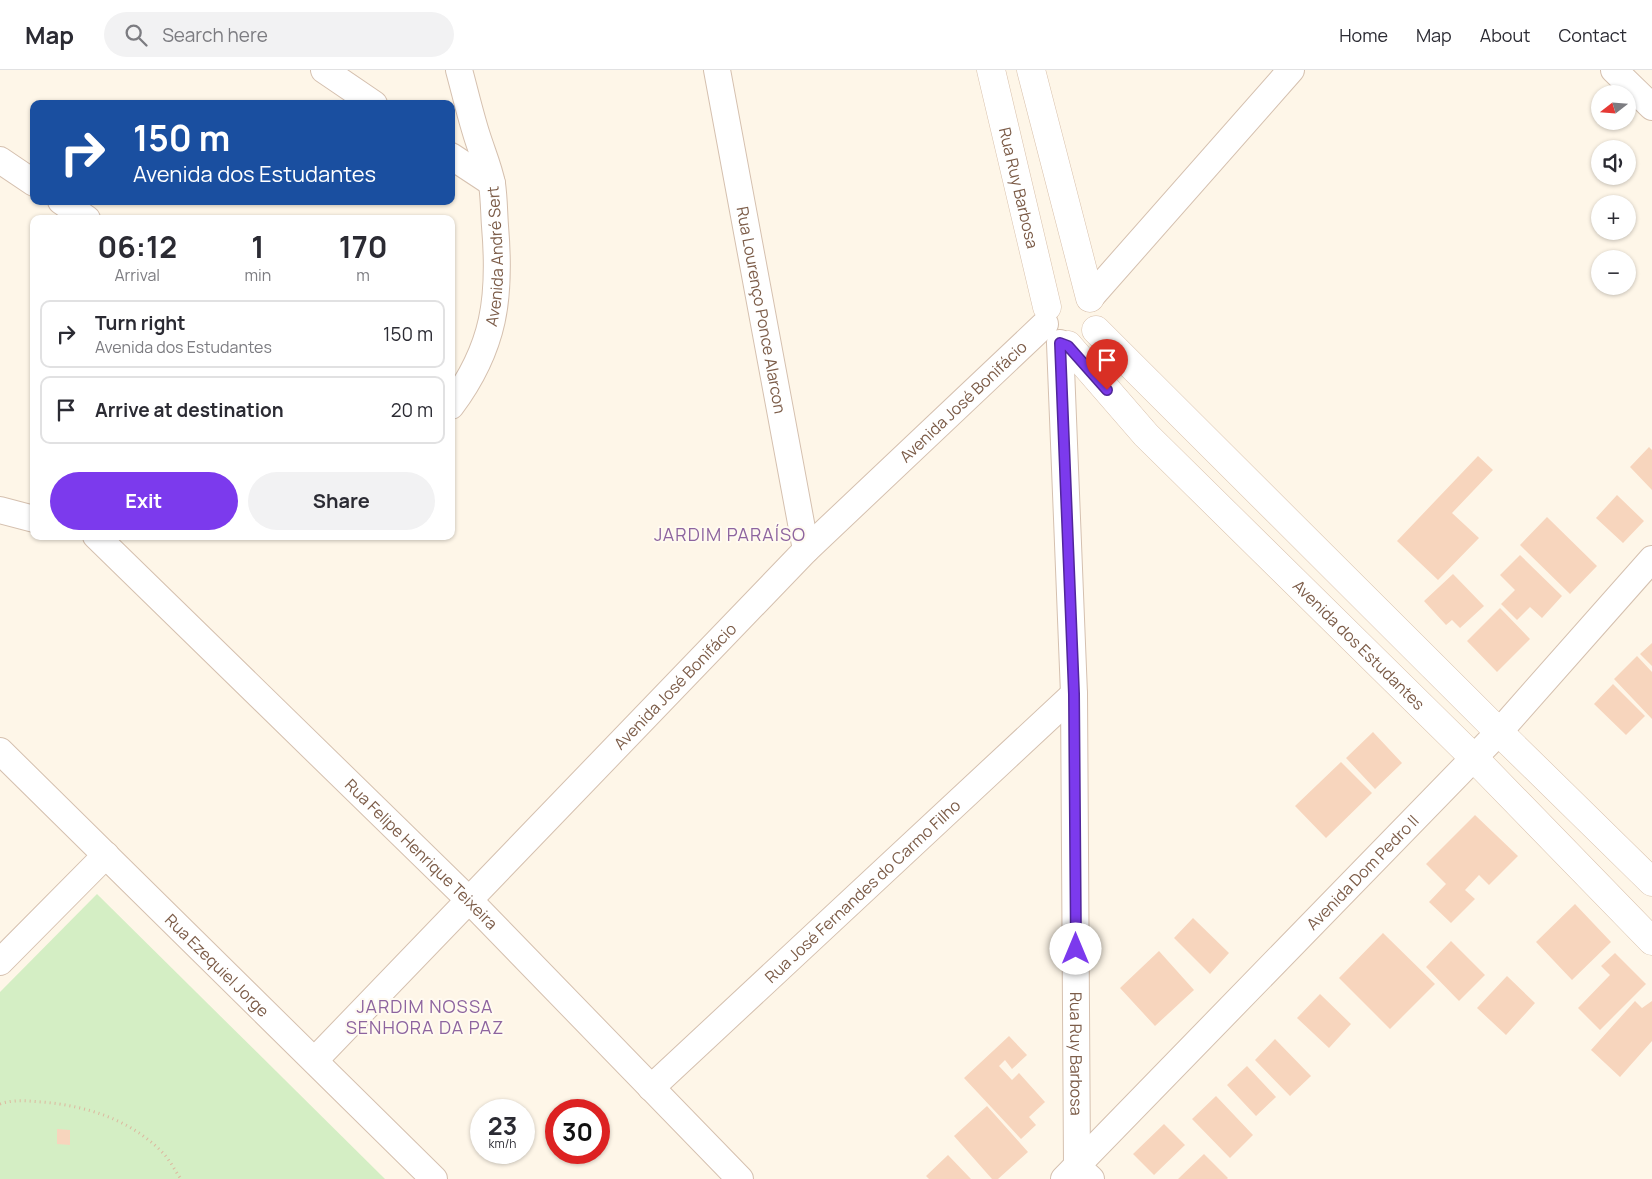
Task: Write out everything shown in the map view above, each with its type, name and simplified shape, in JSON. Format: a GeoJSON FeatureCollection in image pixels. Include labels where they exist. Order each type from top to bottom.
{"type":"FeatureCollection","features":[{"type":"Feature","properties":{"kind":"street"},"geometry":{"type":"LineString","coordinates":[[324,70],[368,100]]}},
{"type":"Feature","properties":{"kind":"street","name":"Avenida André Sert"},"geometry":{"type":"LineString","coordinates":[[455,401],[467,385],[490,334],[496,295],[497,249],[492,183],[459,70]]}},
{"type":"Feature","properties":{"kind":"street","name":"Rua Lourenço Ponce Alarcon"},"geometry":{"type":"LineString","coordinates":[[717,70],[806,550]]}},
{"type":"Feature","properties":{"kind":"street","name":"Rua Ruy Barbosa"},"geometry":{"type":"LineString","coordinates":[[991,70],[1055,330],[1074,694],[1077,1175]]}},
{"type":"Feature","properties":{"kind":"street"},"geometry":{"type":"LineString","coordinates":[[1031,70],[1090,298],[1098,313],[1096,330],[1091,337],[1076,345],[1055,330],[1052,300],[1066,292],[1074,292],[1090,298]]}},
{"type":"Feature","properties":{"kind":"street"},"geometry":{"type":"LineString","coordinates":[[1090,298],[1292,70]]}},
{"type":"Feature","properties":{"kind":"street"},"geometry":{"type":"LineString","coordinates":[[1614,70],[1652,107]]}},
{"type":"Feature","properties":{"kind":"street"},"geometry":{"type":"LineString","coordinates":[[455,159],[492,183]]}},
{"type":"Feature","properties":{"kind":"street"},"geometry":{"type":"LineString","coordinates":[[0,160],[30,180]]}},
{"type":"Feature","properties":{"kind":"street"},"geometry":{"type":"LineString","coordinates":[[67,205],[81,215]]}},
{"type":"Feature","properties":{"kind":"street","name":"Avenida José Bonifácio"},"geometry":{"type":"LineString","coordinates":[[314,1060],[470,901],[806,550],[1055,330]]}},
{"type":"Feature","properties":{"kind":"street","name":"Avenida dos Estudantes"},"geometry":{"type":"LineString","coordinates":[[1055,330],[1146,436],[1474,758],[1652,942]]}},
{"type":"Feature","properties":{"kind":"street"},"geometry":{"type":"LineString","coordinates":[[1096,330],[1652,882]]}},
{"type":"Feature","properties":{"kind":"street"},"geometry":{"type":"LineString","coordinates":[[0,510],[30,518]]}},
{"type":"Feature","properties":{"kind":"street","name":"Rua Felipe Henrique Teixeira"},"geometry":{"type":"LineString","coordinates":[[100,540],[470,901],[740,1179]]}},
{"type":"Feature","properties":{"kind":"street","name":"Avenida Dom Pedro II"},"geometry":{"type":"LineString","coordinates":[[1077,1175],[1499,732],[1652,559]]}},
{"type":"Feature","properties":{"kind":"street","name":"Rua José Fernandes do Carmo Filho"},"geometry":{"type":"LineString","coordinates":[[651,1088],[1074,694]]}},
{"type":"Feature","properties":{"kind":"street","name":"Rua Ezequiel Jorge"},"geometry":{"type":"LineString","coordinates":[[0,751],[434,1179]]}},
{"type":"Feature","properties":{"kind":"street"},"geometry":{"type":"LineString","coordinates":[[0,962],[106,855]]}},
{"type":"Feature","properties":{"kind":"path"},"geometry":{"type":"LineString","coordinates":[[0,1104],[9,1100],[61,1103],[101,1113],[130,1127],[164,1154],[181,1179]]}},
{"type":"Feature","properties":{"kind":"green space"},"geometry":{"type":"Polygon","coordinates":[[[97,894],[385,1179],[0,1179],[0,992],[97,894]]]}},
{"type":"Feature","properties":{"kind":"building"},"geometry":{"type":"Polygon","coordinates":[[[1649,447],[1652,450],[1652,490],[1630,467],[1649,447]]]}},
{"type":"Feature","properties":{"kind":"building"},"geometry":{"type":"Polygon","coordinates":[[[1478,456],[1493,470],[1452,513],[1479,538],[1438,580],[1397,541],[1478,456]]]}},
{"type":"Feature","properties":{"kind":"building"},"geometry":{"type":"Polygon","coordinates":[[[1617,495],[1644,521],[1623,543],[1596,518],[1617,495]]]}},
{"type":"Feature","properties":{"kind":"building"},"geometry":{"type":"Polygon","coordinates":[[[1547,517],[1597,566],[1570,594],[1520,545],[1547,517]]]}},
{"type":"Feature","properties":{"kind":"building"},"geometry":{"type":"Polygon","coordinates":[[[1520,555],[1562,596],[1542,618],[1530,607],[1517,620],[1501,604],[1515,590],[1500,575],[1520,555]]]}},
{"type":"Feature","properties":{"kind":"building"},"geometry":{"type":"Polygon","coordinates":[[[1453,574],[1484,606],[1460,628],[1452,620],[1446,625],[1424,601],[1453,574]]]}},
{"type":"Feature","properties":{"kind":"building"},"geometry":{"type":"Polygon","coordinates":[[[1500,608],[1530,639],[1497,672],[1467,641],[1500,608]]]}},
{"type":"Feature","properties":{"kind":"building"},"geometry":{"type":"Polygon","coordinates":[[[1652,643],[1652,666],[1640,654],[1652,643]]]}},
{"type":"Feature","properties":{"kind":"building"},"geometry":{"type":"Polygon","coordinates":[[[1637,656],[1652,672],[1652,719],[1614,679],[1637,656]]]}},
{"type":"Feature","properties":{"kind":"building"},"geometry":{"type":"Polygon","coordinates":[[[1613,684],[1645,716],[1626,735],[1594,704],[1613,684]]]}},
{"type":"Feature","properties":{"kind":"building"},"geometry":{"type":"Polygon","coordinates":[[[1373,732],[1402,763],[1375,789],[1346,758],[1373,732]]]}},
{"type":"Feature","properties":{"kind":"building"},"geometry":{"type":"Polygon","coordinates":[[[1341,762],[1372,793],[1326,838],[1295,806],[1341,762]]]}},
{"type":"Feature","properties":{"kind":"building"},"geometry":{"type":"Polygon","coordinates":[[[1475,815],[1518,856],[1489,885],[1479,875],[1465,890],[1475,899],[1451,923],[1429,902],[1446,884],[1426,864],[1475,815]]]}},
{"type":"Feature","properties":{"kind":"building"},"geometry":{"type":"Polygon","coordinates":[[[1575,904],[1611,942],[1572,980],[1536,942],[1575,904]]]}},
{"type":"Feature","properties":{"kind":"building"},"geometry":{"type":"Polygon","coordinates":[[[1193,918],[1229,953],[1210,974],[1174,938],[1193,918]]]}},
{"type":"Feature","properties":{"kind":"building"},"geometry":{"type":"Polygon","coordinates":[[[1383,933],[1435,984],[1390,1029],[1339,978],[1383,933]]]}},
{"type":"Feature","properties":{"kind":"building"},"geometry":{"type":"Polygon","coordinates":[[[1451,941],[1485,975],[1459,1001],[1426,967],[1451,941]]]}},
{"type":"Feature","properties":{"kind":"building"},"geometry":{"type":"Polygon","coordinates":[[[1159,951],[1194,990],[1155,1026],[1120,988],[1159,951]]]}},
{"type":"Feature","properties":{"kind":"building"},"geometry":{"type":"Polygon","coordinates":[[[1615,953],[1646,984],[1600,1030],[1578,1008],[1610,975],[1601,966],[1615,953]]]}},
{"type":"Feature","properties":{"kind":"building"},"geometry":{"type":"Polygon","coordinates":[[[1507,976],[1535,1003],[1506,1035],[1477,1008],[1507,976]]]}},
{"type":"Feature","properties":{"kind":"building"},"geometry":{"type":"Polygon","coordinates":[[[1320,994],[1351,1024],[1329,1048],[1297,1018],[1320,994]]]}},
{"type":"Feature","properties":{"kind":"building"},"geometry":{"type":"Polygon","coordinates":[[[1635,1001],[1642,1008],[1652,1001],[1652,1041],[1620,1077],[1591,1050],[1635,1001]]]}},
{"type":"Feature","properties":{"kind":"building"},"geometry":{"type":"Polygon","coordinates":[[[1009,1036],[1027,1055],[1012,1069],[1005,1060],[999,1066],[1012,1080],[1019,1073],[1045,1102],[1029,1117],[1036,1125],[1021,1139],[964,1078],[1009,1036]]]}},
{"type":"Feature","properties":{"kind":"building"},"geometry":{"type":"Polygon","coordinates":[[[1275,1039],[1311,1076],[1290,1096],[1255,1060],[1275,1039]]]}},
{"type":"Feature","properties":{"kind":"building"},"geometry":{"type":"Polygon","coordinates":[[[1247,1066],[1276,1097],[1256,1116],[1227,1085],[1247,1066]]]}},
{"type":"Feature","properties":{"kind":"building"},"geometry":{"type":"Polygon","coordinates":[[[1216,1096],[1253,1135],[1230,1158],[1192,1119],[1216,1096]]]}},
{"type":"Feature","properties":{"kind":"building"},"geometry":{"type":"Polygon","coordinates":[[[987,1106],[1028,1152],[998,1179],[992,1179],[954,1136],[987,1106]]]}},
{"type":"Feature","properties":{"kind":"building"},"geometry":{"type":"Polygon","coordinates":[[[1164,1124],[1185,1145],[1154,1175],[1133,1154],[1164,1124]]]}},
{"type":"Feature","properties":{"kind":"building"},"geometry":{"type":"Polygon","coordinates":[[[57,1129],[70,1130],[70,1145],[57,1144],[57,1129]]]}},
{"type":"Feature","properties":{"kind":"building"},"geometry":{"type":"Polygon","coordinates":[[[1204,1154],[1227,1179],[1178,1179],[1204,1154]]]}},
{"type":"Feature","properties":{"kind":"building"},"geometry":{"type":"Polygon","coordinates":[[[948,1155],[971,1179],[929,1179],[926,1176],[948,1155]]]}},
{"type":"Feature","properties":{"kind":"district","name":"JARDIM PARAÍSO"},"geometry":{"type":"Point","coordinates":[730,535]}},
{"type":"Feature","properties":{"kind":"district","name":"JARDIM NOSSA SENHORA DA PAZ"},"geometry":{"type":"Point","coordinates":[425,1018]}},
{"type":"Feature","properties":{"kind":"route"},"geometry":{"type":"LineString","coordinates":[[1076,949],[1074,694],[1060,343],[1068,346],[1107,390]]}}]}
